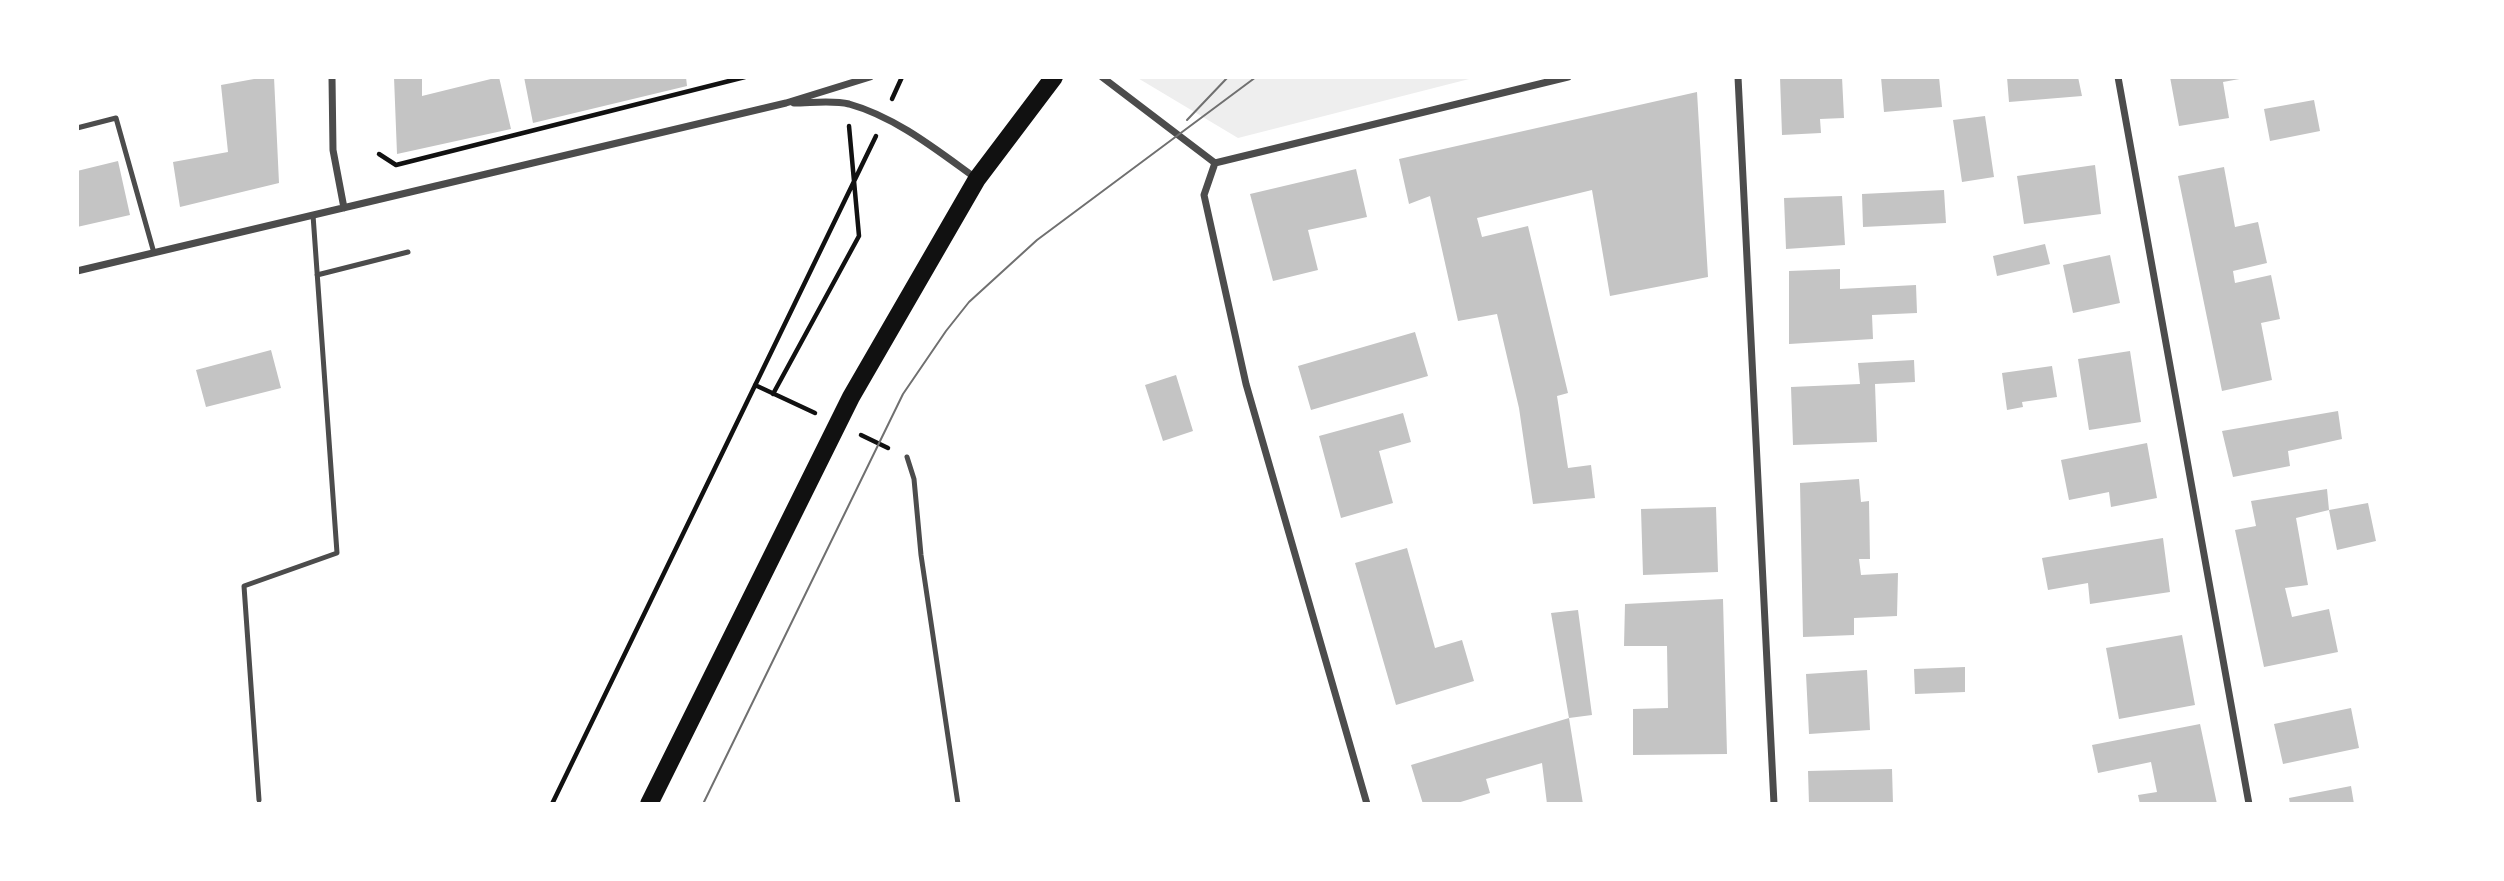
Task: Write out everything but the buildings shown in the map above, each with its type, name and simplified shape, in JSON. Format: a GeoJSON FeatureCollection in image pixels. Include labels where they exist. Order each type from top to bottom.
{"type":"FeatureCollection","features":[{"type":"Feature","properties":{"kind":"main road"},"geometry":{"type":"LineString","coordinates":[[649,804],[851,397],[977,179],[1054,77]]}},
{"type":"Feature","properties":{"kind":"street"},"geometry":{"type":"LineString","coordinates":[[332,77],[333,150],[344,208]]}},
{"type":"Feature","properties":{"kind":"street"},"geometry":{"type":"LineString","coordinates":[[77,271],[786,103],[870,77]]}},
{"type":"Feature","properties":{"kind":"street"},"geometry":{"type":"LineString","coordinates":[[1102,77],[1215,163]]}},
{"type":"Feature","properties":{"kind":"street"},"geometry":{"type":"LineString","coordinates":[[1215,163],[1543,80],[1568,77]]}},
{"type":"Feature","properties":{"kind":"street"},"geometry":{"type":"LineString","coordinates":[[1738,77],[1774,804]]}},
{"type":"Feature","properties":{"kind":"street"},"geometry":{"type":"LineString","coordinates":[[2118,77],[2249,804]]}},
{"type":"Feature","properties":{"kind":"street"},"geometry":{"type":"LineString","coordinates":[[786,103],[847,103],[885,118],[977,179]]}},
{"type":"Feature","properties":{"kind":"street"},"geometry":{"type":"LineString","coordinates":[[1215,163],[1204,195],[1246,384],[1367,804]]}},
{"type":"Feature","properties":{"kind":"lane"},"geometry":{"type":"LineString","coordinates":[[77,128],[116,118],[154,253]]}},
{"type":"Feature","properties":{"kind":"lane"},"geometry":{"type":"LineString","coordinates":[[259,800],[244,586],[337,553],[313,215]]}},
{"type":"Feature","properties":{"kind":"lane"},"geometry":{"type":"LineString","coordinates":[[317,275],[408,252]]}},
{"type":"Feature","properties":{"kind":"lane"},"geometry":{"type":"LineString","coordinates":[[908,457],[914,478],[921,555],[958,804]]}},
{"type":"Feature","properties":{"kind":"path"},"geometry":{"type":"LineString","coordinates":[[379,154],[396,165],[745,77]]}},
{"type":"Feature","properties":{"kind":"path"},"geometry":{"type":"LineString","coordinates":[[552,804],[885,118],[902,77]]}},
{"type":"Feature","properties":{"kind":"path"},"geometry":{"type":"LineString","coordinates":[[773,394],[859,236],[856,178],[847,103]]}},
{"type":"Feature","properties":{"kind":"shaded area"},"geometry":{"type":"Polygon","coordinates":[[[1136,77],[1477,77],[1238,138],[1136,77]]]}},
{"type":"Feature","properties":{"kind":"tram line"},"geometry":{"type":"LineString","coordinates":[[1187,120],[1228,77]]}},
{"type":"Feature","properties":{"kind":"tram line"},"geometry":{"type":"LineString","coordinates":[[703,804],[903,394],[946,331],[969,302],[1037,240],[1256,77]]}}]}
